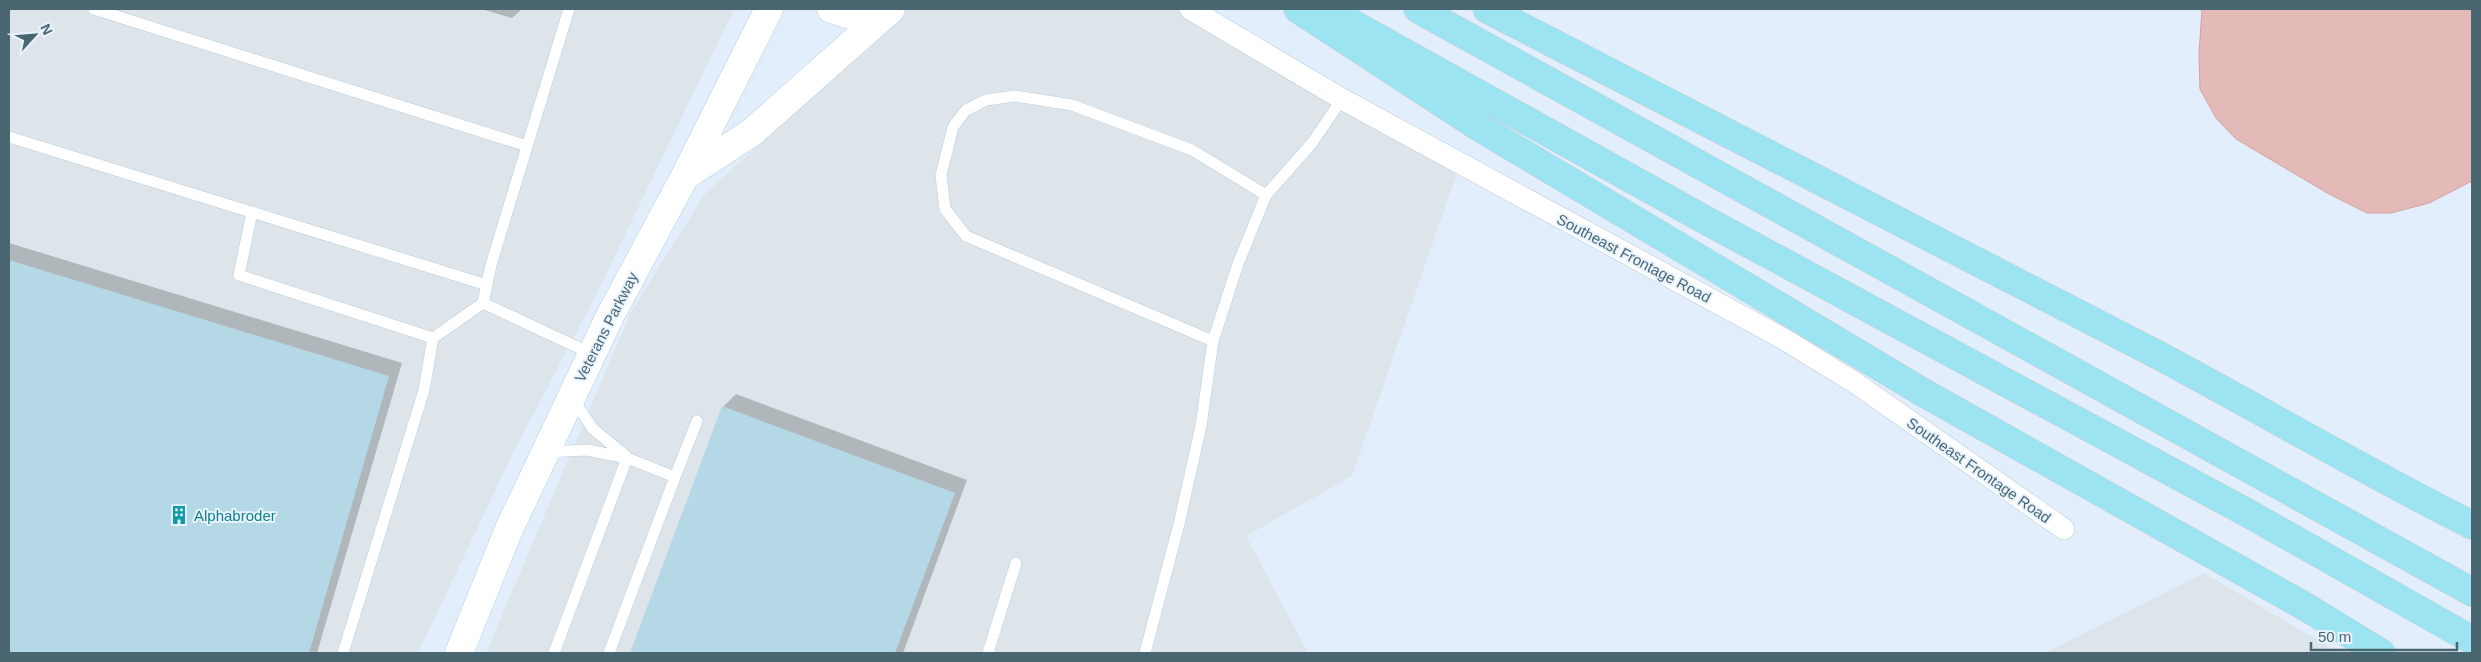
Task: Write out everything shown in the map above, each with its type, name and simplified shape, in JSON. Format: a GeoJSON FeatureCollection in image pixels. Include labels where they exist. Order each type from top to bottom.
{"type":"FeatureCollection","features":[{"type":"Feature","properties":{"kind":"highway"},"geometry":{"type":"LineString","coordinates":[[1298,9],[1479,127],[1916,388],[2306,607],[2381,653]]}},
{"type":"Feature","properties":{"kind":"highway"},"geometry":{"type":"LineString","coordinates":[[1326,9],[1709,222],[2254,516],[2472,640]]}},
{"type":"Feature","properties":{"kind":"highway"},"geometry":{"type":"LineString","coordinates":[[1418,9],[2472,592]]}},
{"type":"Feature","properties":{"kind":"highway"},"geometry":{"type":"LineString","coordinates":[[1487,9],[1802,169],[2153,352],[2417,497],[2472,525]]}},
{"type":"Feature","properties":{"kind":"main road","name":"Veterans Parkway"},"geometry":{"type":"LineString","coordinates":[[459,653],[509,529],[609,318],[686,174],[769,9]]}},
{"type":"Feature","properties":{"kind":"main road"},"geometry":{"type":"LineString","coordinates":[[831,9],[850,14],[871,9]]}},
{"type":"Feature","properties":{"kind":"main road"},"geometry":{"type":"LineString","coordinates":[[686,174],[751,133],[891,9]]}},
{"type":"Feature","properties":{"kind":"street","name":"Southeast Frontage Road"},"geometry":{"type":"LineString","coordinates":[[1190,9],[1342,100],[1782,338],[1857,384],[2064,529]]}},
{"type":"Feature","properties":{"kind":"lane"},"geometry":{"type":"LineString","coordinates":[[94,9],[527,146]]}},
{"type":"Feature","properties":{"kind":"lane"},"geometry":{"type":"LineString","coordinates":[[342,653],[424,390],[433,338],[483,303],[527,146],[569,9]]}},
{"type":"Feature","properties":{"kind":"lane"},"geometry":{"type":"LineString","coordinates":[[1213,341],[966,236],[945,209],[941,176],[952,127],[966,110],[986,100],[1015,96],[1072,105],[1192,150],[1266,195]]}},
{"type":"Feature","properties":{"kind":"lane"},"geometry":{"type":"LineString","coordinates":[[1145,653],[1179,524],[1201,426],[1213,341],[1238,264],[1266,195],[1312,143],[1342,100]]}},
{"type":"Feature","properties":{"kind":"lane"},"geometry":{"type":"LineString","coordinates":[[9,136],[487,285]]}},
{"type":"Feature","properties":{"kind":"lane"},"geometry":{"type":"LineString","coordinates":[[252,212],[239,275],[433,338]]}},
{"type":"Feature","properties":{"kind":"lane"},"geometry":{"type":"LineString","coordinates":[[483,303],[592,354]]}},
{"type":"Feature","properties":{"kind":"lane"},"geometry":{"type":"LineString","coordinates":[[572,397],[593,429],[627,458]]}},
{"type":"Feature","properties":{"kind":"lane"},"geometry":{"type":"LineString","coordinates":[[608,653],[697,421]]}},
{"type":"Feature","properties":{"kind":"lane"},"geometry":{"type":"LineString","coordinates":[[545,452],[587,450],[627,458],[676,477]]}},
{"type":"Feature","properties":{"kind":"lane"},"geometry":{"type":"LineString","coordinates":[[554,653],[627,458]]}},
{"type":"Feature","properties":{"kind":"lane"},"geometry":{"type":"LineString","coordinates":[[988,653],[1016,563]]}},
{"type":"Feature","properties":{"kind":"shaded area"},"geometry":{"type":"Polygon","coordinates":[[[9,9],[734,9],[595,297],[515,449],[418,653],[9,653],[9,9]]]}},
{"type":"Feature","properties":{"kind":"shaded area"},"geometry":{"type":"Polygon","coordinates":[[[906,9],[1180,9],[1458,170],[1352,476],[1246,536],[1308,653],[486,653],[630,314],[704,195],[906,9]]]}},
{"type":"Feature","properties":{"kind":"shaded area"},"geometry":{"type":"Polygon","coordinates":[[[2202,9],[2472,9],[2472,181],[2429,203],[2391,213],[2367,213],[2329,194],[2236,139],[2216,118],[2200,89],[2199,54],[2202,9]]]}},
{"type":"Feature","properties":{"kind":"shaded area"},"geometry":{"type":"Polygon","coordinates":[[[2204,573],[2339,653],[2045,653],[2204,573]]]}},
{"type":"Feature","properties":{"kind":"building","name":"Alphabroder"},"geometry":{"type":"Polygon","coordinates":[[[9,260],[389,376],[309,653],[9,653],[9,260]]]}},
{"type":"Feature","properties":{"kind":"building"},"geometry":{"type":"Polygon","coordinates":[[[722,406],[955,493],[895,653],[630,653],[722,406]]]}},
{"type":"Feature","properties":{"kind":"place","name":"Alphabroder"},"geometry":{"type":"Point","coordinates":[179,515]}}]}
